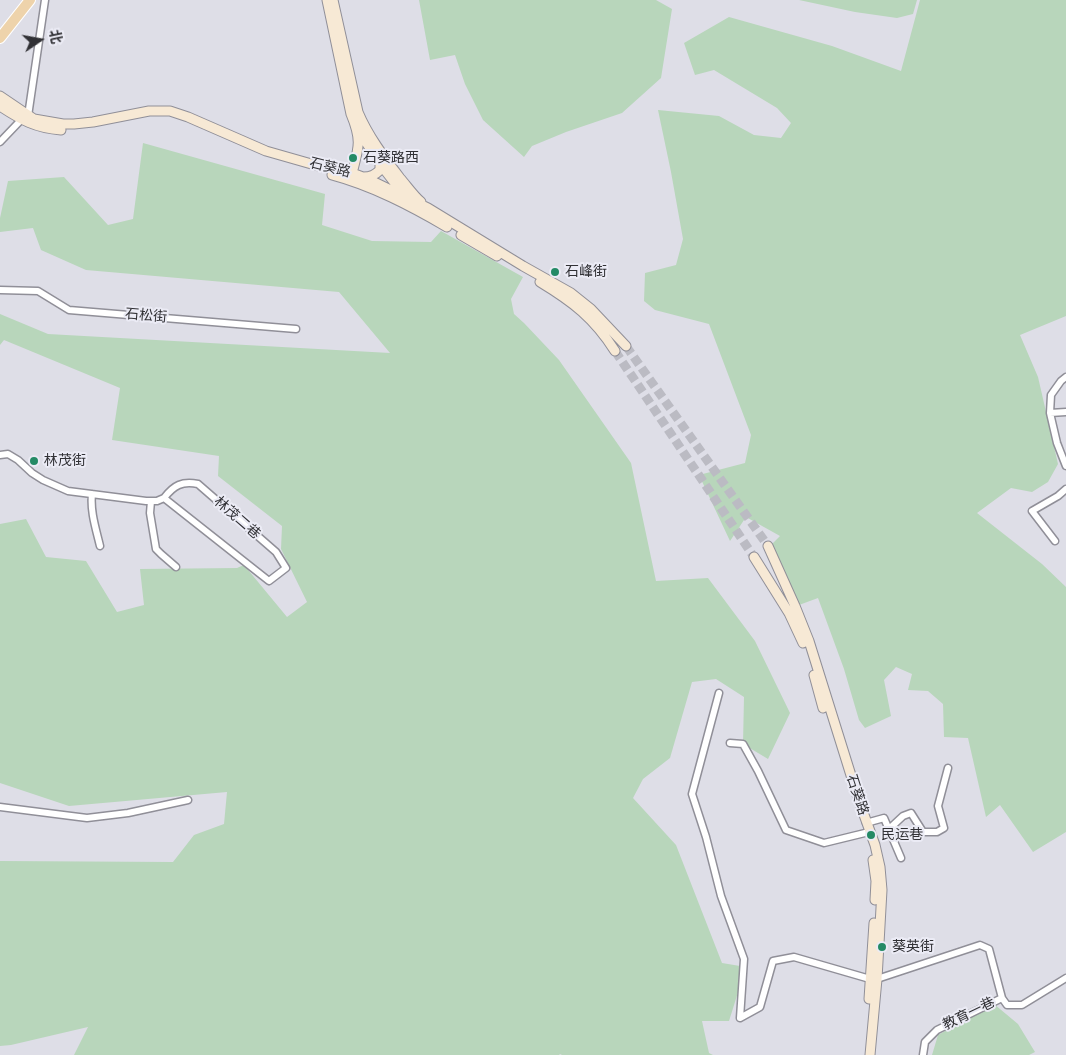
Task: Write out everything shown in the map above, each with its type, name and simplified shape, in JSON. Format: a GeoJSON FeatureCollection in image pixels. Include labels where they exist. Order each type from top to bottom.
{"type":"FeatureCollection","features":[{"type":"Feature","properties":{"kind":"main road"},"geometry":{"type":"LineString","coordinates":[[0,38],[30,0]]}},
{"type":"Feature","properties":{"kind":"main road"},"geometry":{"type":"LineString","coordinates":[[326,0],[351,114],[370,148],[406,197]]}},
{"type":"Feature","properties":{"kind":"main road"},"geometry":{"type":"LineString","coordinates":[[334,0],[356,106],[363,125],[424,210]]}},
{"type":"Feature","properties":{"kind":"main road","name":"石葵路"},"geometry":{"type":"LineString","coordinates":[[0,96],[25,118]]}},
{"type":"Feature","properties":{"kind":"main road","name":"石葵路"},"geometry":{"type":"LineString","coordinates":[[0,106],[25,118],[63,124],[104,120],[149,111],[170,111],[266,151],[356,177],[406,197],[566,298],[590,318],[616,351]]}},
{"type":"Feature","properties":{"kind":"main road"},"geometry":{"type":"LineString","coordinates":[[356,177],[359,148],[357,127]]}},
{"type":"Feature","properties":{"kind":"main road"},"geometry":{"type":"LineString","coordinates":[[356,177],[364,151],[367,147],[370,148]]}},
{"type":"Feature","properties":{"kind":"main road"},"geometry":{"type":"LineString","coordinates":[[356,177],[369,177],[376,174],[380,170],[380,163]]}},
{"type":"Feature","properties":{"kind":"main road","name":"石葵路"},"geometry":{"type":"LineString","coordinates":[[356,177],[400,201],[424,210],[571,292],[626,346]]}},
{"type":"Feature","properties":{"kind":"main road","name":"石葵路"},"geometry":{"type":"LineString","coordinates":[[768,546],[809,641],[867,829],[878,858],[882,882],[873,979],[870,1055]]}},
{"type":"Feature","properties":{"kind":"main road"},"geometry":{"type":"LineString","coordinates":[[754,557],[789,613],[804,645],[842,764],[867,829]]}},
{"type":"Feature","properties":{"kind":"main road"},"geometry":{"type":"LineString","coordinates":[[864,1055],[873,979]]}},
{"type":"Feature","properties":{"kind":"street"},"geometry":{"type":"LineString","coordinates":[[0,142],[25,118],[45,0]]}},
{"type":"Feature","properties":{"kind":"street","name":"石松街"},"geometry":{"type":"LineString","coordinates":[[0,290],[38,291],[69,310],[296,329]]}},
{"type":"Feature","properties":{"kind":"street"},"geometry":{"type":"LineString","coordinates":[[1066,377],[1050,395],[1050,413],[1057,443],[1066,466]]}},
{"type":"Feature","properties":{"kind":"street"},"geometry":{"type":"LineString","coordinates":[[1050,413],[1066,412]]}},
{"type":"Feature","properties":{"kind":"street"},"geometry":{"type":"LineString","coordinates":[[0,455],[8,454],[43,480],[68,491],[151,501],[164,498]]}},
{"type":"Feature","properties":{"kind":"street","name":"林茂二巷"},"geometry":{"type":"LineString","coordinates":[[188,482],[198,484],[276,552],[286,568],[269,581],[164,498],[170,490],[179,485],[188,482]]}},
{"type":"Feature","properties":{"kind":"street"},"geometry":{"type":"LineString","coordinates":[[1055,541],[1032,511],[1058,496],[1066,489]]}},
{"type":"Feature","properties":{"kind":"street"},"geometry":{"type":"LineString","coordinates":[[92,494],[91,502],[100,546]]}},
{"type":"Feature","properties":{"kind":"street"},"geometry":{"type":"LineString","coordinates":[[151,501],[150,513],[156,549],[176,567]]}},
{"type":"Feature","properties":{"kind":"street"},"geometry":{"type":"LineString","coordinates":[[719,693],[692,794],[706,837],[721,896],[744,959],[740,1018],[760,1008],[772,960],[794,957],[873,979],[980,945],[989,950],[1002,998],[1007,1005],[1022,1006],[1066,978]]}},
{"type":"Feature","properties":{"kind":"street"},"geometry":{"type":"LineString","coordinates":[[730,743],[743,744],[786,830],[824,843],[867,829],[884,818],[901,858]]}},
{"type":"Feature","properties":{"kind":"street"},"geometry":{"type":"LineString","coordinates":[[888,830],[903,816],[911,812],[923,832],[937,832],[944,828],[938,806],[948,768]]}},
{"type":"Feature","properties":{"kind":"street"},"geometry":{"type":"LineString","coordinates":[[0,807],[87,818],[128,813],[188,800]]}},
{"type":"Feature","properties":{"kind":"street","name":"教育一巷"},"geometry":{"type":"LineString","coordinates":[[922,1055],[924,1042],[937,1030],[1002,998]]}},
{"type":"Feature","properties":{"kind":"green space"},"geometry":{"type":"Polygon","coordinates":[[[419,0],[656,0],[672,9],[661,78],[622,113],[532,146],[524,157],[483,120],[465,84],[455,55],[430,60],[419,0]]]}},
{"type":"Feature","properties":{"kind":"green space"},"geometry":{"type":"Polygon","coordinates":[[[799,0],[917,0],[913,14],[897,18],[855,12],[799,0]]]}},
{"type":"Feature","properties":{"kind":"green space"},"geometry":{"type":"Polygon","coordinates":[[[920,0],[1066,0],[1066,316],[1020,335],[1038,377],[1058,464],[1048,482],[1032,492],[1011,488],[977,513],[1042,564],[1066,587],[1066,832],[1033,852],[1000,805],[986,817],[968,738],[944,737],[943,704],[928,691],[908,690],[912,674],[896,667],[884,680],[891,716],[865,728],[859,720],[844,669],[818,598],[799,605],[771,545],[780,536],[746,517],[730,541],[699,475],[745,463],[751,435],[709,324],[655,310],[644,301],[645,273],[676,265],[683,239],[658,110],[719,116],[754,135],[781,138],[791,123],[777,108],[714,70],[695,75],[684,43],[729,17],[832,46],[901,71],[920,0]]]}},
{"type":"Feature","properties":{"kind":"green space"},"geometry":{"type":"Polygon","coordinates":[[[143,143],[325,194],[322,225],[372,241],[431,242],[441,231],[523,277],[511,299],[514,314],[559,360],[631,463],[656,581],[708,578],[755,641],[790,713],[768,759],[743,744],[744,697],[716,679],[692,682],[670,758],[643,779],[633,798],[676,845],[722,963],[746,967],[729,1021],[702,1021],[709,1053],[713,1055],[74,1055],[88,1027],[0,1046],[0,861],[173,862],[194,835],[224,824],[227,792],[69,806],[0,783],[0,524],[26,519],[46,557],[86,561],[117,612],[144,605],[140,569],[237,568],[244,565],[287,617],[307,602],[281,549],[282,526],[218,476],[219,456],[112,440],[120,388],[4,340],[0,345],[0,314],[48,334],[390,353],[339,292],[86,270],[41,250],[33,228],[0,232],[0,218],[8,181],[64,177],[108,225],[133,219],[143,143]]]}},
{"type":"Feature","properties":{"kind":"green space"},"geometry":{"type":"Polygon","coordinates":[[[994,1004],[1018,1024],[1035,1052],[1029,1055],[932,1055],[938,1035],[994,1004]]]}},
{"type":"Feature","properties":{"kind":"tunnel"},"geometry":{"type":"LineString","coordinates":[[626,346],[768,546]]}},
{"type":"Feature","properties":{"kind":"tunnel"},"geometry":{"type":"LineString","coordinates":[[615,351],[754,557]]}},
{"type":"Feature","properties":{"kind":"place","name":"石葵路西"},"geometry":{"type":"Point","coordinates":[353,158]}},
{"type":"Feature","properties":{"kind":"place","name":"石峰街"},"geometry":{"type":"Point","coordinates":[555,272]}},
{"type":"Feature","properties":{"kind":"place","name":"林茂街"},"geometry":{"type":"Point","coordinates":[34,461]}},
{"type":"Feature","properties":{"kind":"place","name":"民运巷"},"geometry":{"type":"Point","coordinates":[871,835]}},
{"type":"Feature","properties":{"kind":"place","name":"葵英街"},"geometry":{"type":"Point","coordinates":[882,947]}}]}
